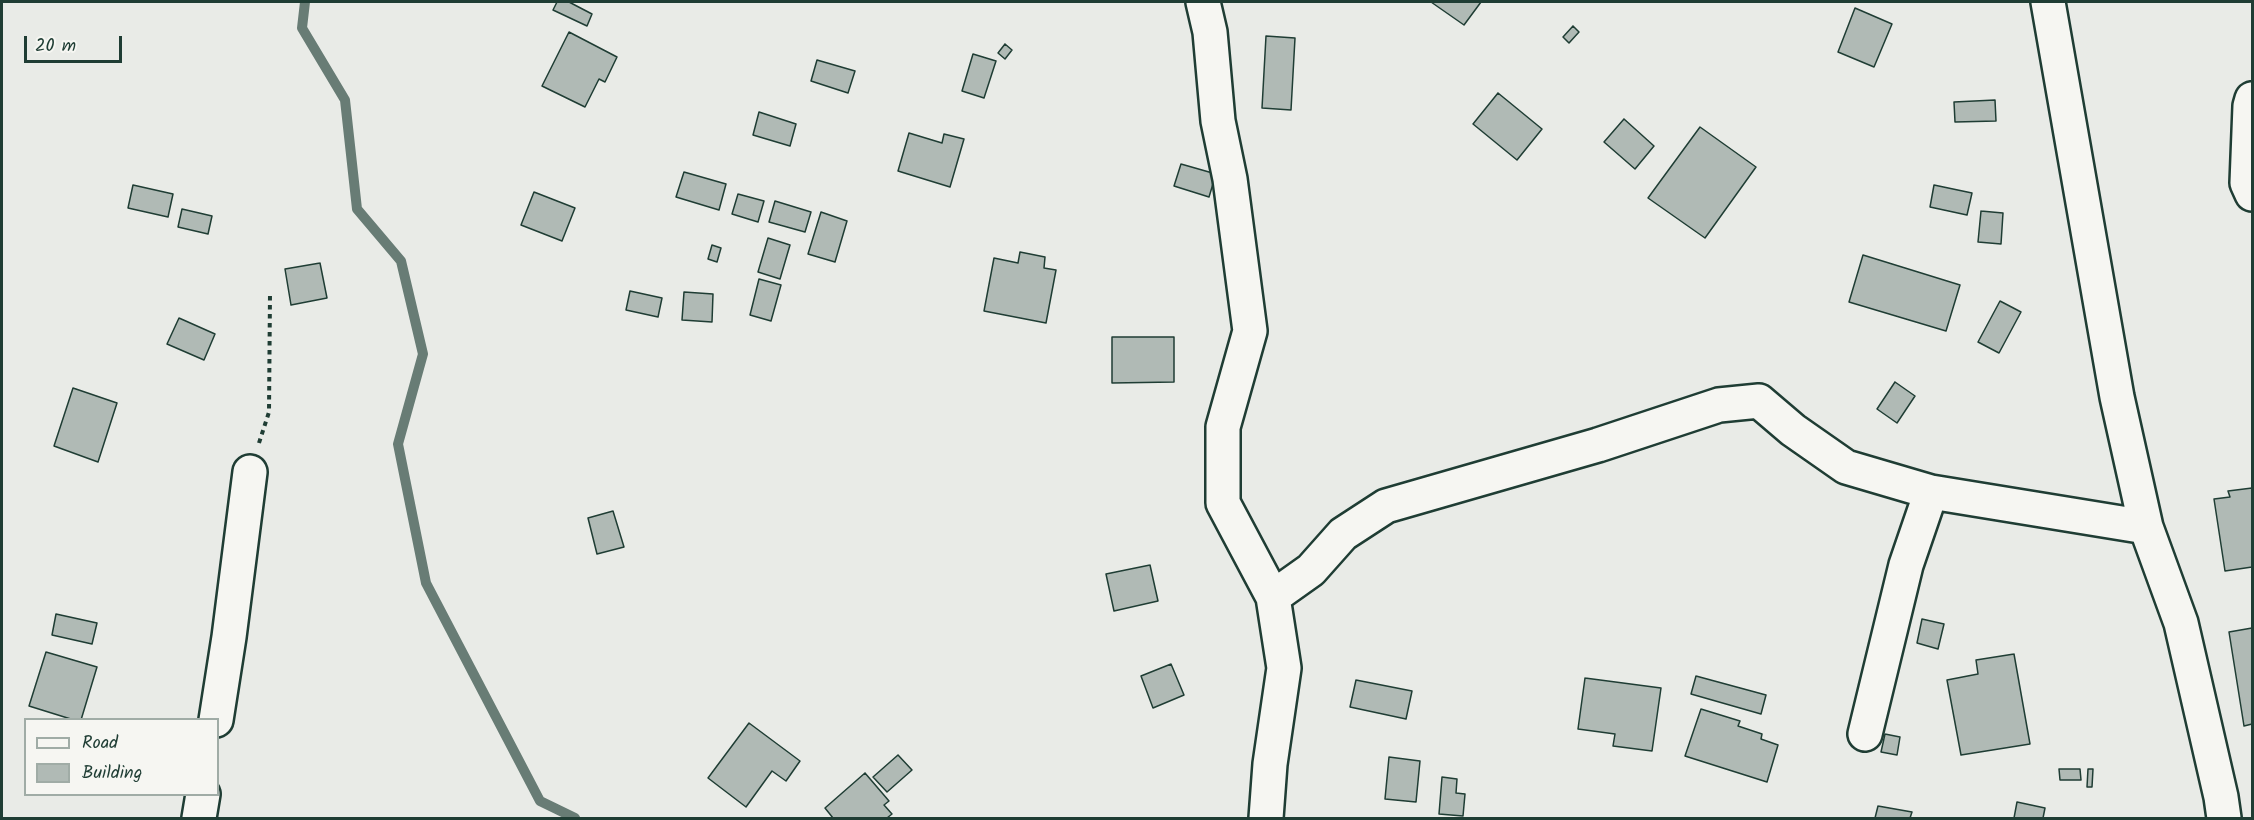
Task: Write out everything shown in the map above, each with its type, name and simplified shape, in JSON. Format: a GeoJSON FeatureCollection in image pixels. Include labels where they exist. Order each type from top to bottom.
{"type":"FeatureCollection","features":[{"type":"Feature","properties":{"kind":"street"},"geometry":{"type":"LineString","coordinates":[[1203,2],[1210,32],[1218,122],[1230,179],[1250,331],[1223,427],[1223,503],[1273,597],[1284,668],[1270,764],[1266,819]]}},
{"type":"Feature","properties":{"kind":"street"},"geometry":{"type":"LineString","coordinates":[[2048,2],[2099,282],[2117,397],[2146,527],[2181,623],[2224,819]]}},
{"type":"Feature","properties":{"kind":"street"},"geometry":{"type":"LineString","coordinates":[[2253,99],[2250,105],[2247,183],[2253,194]]}},
{"type":"Feature","properties":{"kind":"street"},"geometry":{"type":"LineString","coordinates":[[1273,597],[1311,570],[1343,534],[1386,506],[1598,445],[1719,405],[1759,401],[1793,430],[1846,467],[1931,492],[2146,527]]}},
{"type":"Feature","properties":{"kind":"street"},"geometry":{"type":"LineString","coordinates":[[216,718],[250,472]]}},
{"type":"Feature","properties":{"kind":"street"},"geometry":{"type":"LineString","coordinates":[[1865,735],[1906,565],[1931,492]]}},
{"type":"Feature","properties":{"kind":"street"},"geometry":{"type":"LineString","coordinates":[[199,819],[203,796]]}},
{"type":"Feature","properties":{"kind":"path"},"geometry":{"type":"LineString","coordinates":[[250,472],[269,412],[270,294]]}},
{"type":"Feature","properties":{"kind":"building"},"geometry":{"type":"Polygon","coordinates":[[[557,2],[569,2],[592,14],[587,26],[553,10],[557,2]]]}},
{"type":"Feature","properties":{"kind":"building"},"geometry":{"type":"Polygon","coordinates":[[[1431,2],[1481,2],[1464,25],[1431,2]]]}},
{"type":"Feature","properties":{"kind":"building"},"geometry":{"type":"Polygon","coordinates":[[[1855,8],[1892,24],[1874,67],[1838,52],[1855,8]]]}},
{"type":"Feature","properties":{"kind":"building"},"geometry":{"type":"Polygon","coordinates":[[[1573,26],[1579,32],[1569,43],[1563,37],[1573,26]]]}},
{"type":"Feature","properties":{"kind":"building"},"geometry":{"type":"Polygon","coordinates":[[[569,32],[617,57],[605,82],[599,79],[585,107],[542,86],[569,32]]]}},
{"type":"Feature","properties":{"kind":"building"},"geometry":{"type":"Polygon","coordinates":[[[1266,36],[1295,38],[1291,110],[1262,108],[1266,36]]]}},
{"type":"Feature","properties":{"kind":"building"},"geometry":{"type":"Polygon","coordinates":[[[1005,44],[1012,50],[1005,59],[998,53],[1005,44]]]}},
{"type":"Feature","properties":{"kind":"building"},"geometry":{"type":"Polygon","coordinates":[[[973,54],[996,61],[984,98],[962,91],[973,54]]]}},
{"type":"Feature","properties":{"kind":"building"},"geometry":{"type":"Polygon","coordinates":[[[817,60],[855,71],[848,93],[811,81],[817,60]]]}},
{"type":"Feature","properties":{"kind":"building"},"geometry":{"type":"Polygon","coordinates":[[[1498,93],[1542,129],[1517,160],[1473,124],[1498,93]]]}},
{"type":"Feature","properties":{"kind":"building"},"geometry":{"type":"Polygon","coordinates":[[[1995,100],[1996,121],[1955,122],[1954,102],[1995,100]]]}},
{"type":"Feature","properties":{"kind":"building"},"geometry":{"type":"Polygon","coordinates":[[[759,112],[796,124],[790,146],[753,135],[759,112]]]}},
{"type":"Feature","properties":{"kind":"building"},"geometry":{"type":"Polygon","coordinates":[[[1624,119],[1654,146],[1635,169],[1604,142],[1624,119]]]}},
{"type":"Feature","properties":{"kind":"building"},"geometry":{"type":"Polygon","coordinates":[[[1700,127],[1756,167],[1705,238],[1648,198],[1700,127]]]}},
{"type":"Feature","properties":{"kind":"building"},"geometry":{"type":"Polygon","coordinates":[[[909,133],[942,143],[944,134],[964,139],[950,187],[898,171],[909,133]]]}},
{"type":"Feature","properties":{"kind":"building"},"geometry":{"type":"Polygon","coordinates":[[[1181,164],[1216,174],[1209,197],[1174,186],[1181,164]]]}},
{"type":"Feature","properties":{"kind":"building"},"geometry":{"type":"Polygon","coordinates":[[[684,172],[726,184],[719,210],[676,197],[684,172]]]}},
{"type":"Feature","properties":{"kind":"building"},"geometry":{"type":"Polygon","coordinates":[[[133,185],[173,194],[168,217],[128,208],[133,185]]]}},
{"type":"Feature","properties":{"kind":"building"},"geometry":{"type":"Polygon","coordinates":[[[1934,185],[1972,193],[1967,215],[1930,207],[1934,185]]]}},
{"type":"Feature","properties":{"kind":"building"},"geometry":{"type":"Polygon","coordinates":[[[534,192],[575,208],[562,241],[521,225],[534,192]]]}},
{"type":"Feature","properties":{"kind":"building"},"geometry":{"type":"Polygon","coordinates":[[[738,194],[764,201],[758,222],[732,214],[738,194]]]}},
{"type":"Feature","properties":{"kind":"building"},"geometry":{"type":"Polygon","coordinates":[[[775,201],[811,212],[805,232],[769,222],[775,201]]]}},
{"type":"Feature","properties":{"kind":"building"},"geometry":{"type":"Polygon","coordinates":[[[182,209],[212,216],[208,234],[178,227],[182,209]]]}},
{"type":"Feature","properties":{"kind":"building"},"geometry":{"type":"Polygon","coordinates":[[[1981,211],[2003,213],[2001,244],[1978,242],[1981,211]]]}},
{"type":"Feature","properties":{"kind":"building"},"geometry":{"type":"Polygon","coordinates":[[[821,212],[847,221],[835,262],[808,254],[821,212]]]}},
{"type":"Feature","properties":{"kind":"building"},"geometry":{"type":"Polygon","coordinates":[[[768,238],[790,245],[780,279],[758,272],[768,238]]]}},
{"type":"Feature","properties":{"kind":"building"},"geometry":{"type":"Polygon","coordinates":[[[712,245],[721,248],[717,262],[708,259],[712,245]]]}},
{"type":"Feature","properties":{"kind":"building"},"geometry":{"type":"Polygon","coordinates":[[[1020,252],[1045,257],[1044,268],[1056,270],[1046,323],[984,311],[994,258],[1018,263],[1020,252]]]}},
{"type":"Feature","properties":{"kind":"building"},"geometry":{"type":"Polygon","coordinates":[[[1863,255],[1960,285],[1946,331],[1849,302],[1863,255]]]}},
{"type":"Feature","properties":{"kind":"building"},"geometry":{"type":"Polygon","coordinates":[[[320,263],[327,298],[291,305],[285,269],[320,263]]]}},
{"type":"Feature","properties":{"kind":"building"},"geometry":{"type":"Polygon","coordinates":[[[759,279],[781,285],[771,321],[750,315],[759,279]]]}},
{"type":"Feature","properties":{"kind":"building"},"geometry":{"type":"Polygon","coordinates":[[[630,291],[662,298],[658,317],[626,310],[630,291]]]}},
{"type":"Feature","properties":{"kind":"building"},"geometry":{"type":"Polygon","coordinates":[[[684,292],[713,294],[712,322],[682,320],[684,292]]]}},
{"type":"Feature","properties":{"kind":"building"},"geometry":{"type":"Polygon","coordinates":[[[2000,301],[2021,312],[1999,353],[1978,342],[2000,301]]]}},
{"type":"Feature","properties":{"kind":"building"},"geometry":{"type":"Polygon","coordinates":[[[179,318],[215,334],[204,360],[167,344],[179,318]]]}},
{"type":"Feature","properties":{"kind":"building"},"geometry":{"type":"Polygon","coordinates":[[[1112,337],[1174,337],[1174,382],[1112,383],[1112,337]]]}},
{"type":"Feature","properties":{"kind":"building"},"geometry":{"type":"Polygon","coordinates":[[[1895,382],[1915,396],[1897,423],[1877,409],[1895,382]]]}},
{"type":"Feature","properties":{"kind":"building"},"geometry":{"type":"Polygon","coordinates":[[[73,388],[117,403],[98,462],[54,446],[73,388]]]}},
{"type":"Feature","properties":{"kind":"building"},"geometry":{"type":"Polygon","coordinates":[[[2252,488],[2252,567],[2225,571],[2214,499],[2230,497],[2228,491],[2252,488]]]}},
{"type":"Feature","properties":{"kind":"building"},"geometry":{"type":"Polygon","coordinates":[[[613,511],[624,547],[597,554],[588,518],[613,511]]]}},
{"type":"Feature","properties":{"kind":"building"},"geometry":{"type":"Polygon","coordinates":[[[1150,565],[1158,601],[1114,611],[1106,574],[1150,565]]]}},
{"type":"Feature","properties":{"kind":"building"},"geometry":{"type":"Polygon","coordinates":[[[56,614],[97,623],[92,644],[52,635],[56,614]]]}},
{"type":"Feature","properties":{"kind":"building"},"geometry":{"type":"Polygon","coordinates":[[[1922,619],[1944,624],[1938,649],[1917,643],[1922,619]]]}},
{"type":"Feature","properties":{"kind":"building"},"geometry":{"type":"Polygon","coordinates":[[[2252,628],[2252,724],[2244,726],[2229,632],[2252,628]]]}},
{"type":"Feature","properties":{"kind":"building"},"geometry":{"type":"Polygon","coordinates":[[[46,652],[97,667],[82,718],[68,718],[29,706],[46,652]]]}},
{"type":"Feature","properties":{"kind":"building"},"geometry":{"type":"Polygon","coordinates":[[[2014,654],[2030,744],[1961,755],[1947,680],[1978,674],[1976,660],[2014,654]]]}},
{"type":"Feature","properties":{"kind":"building"},"geometry":{"type":"Polygon","coordinates":[[[1171,664],[1184,695],[1153,708],[1141,676],[1171,664]]]}},
{"type":"Feature","properties":{"kind":"building"},"geometry":{"type":"Polygon","coordinates":[[[1696,676],[1766,695],[1761,714],[1691,694],[1696,676]]]}},
{"type":"Feature","properties":{"kind":"building"},"geometry":{"type":"Polygon","coordinates":[[[1585,678],[1661,688],[1652,751],[1613,746],[1615,734],[1578,729],[1585,678]]]}},
{"type":"Feature","properties":{"kind":"building"},"geometry":{"type":"Polygon","coordinates":[[[1356,680],[1412,691],[1406,719],[1350,707],[1356,680]]]}},
{"type":"Feature","properties":{"kind":"building"},"geometry":{"type":"Polygon","coordinates":[[[1701,709],[1740,721],[1738,726],[1762,734],[1761,739],[1778,745],[1767,782],[1685,756],[1701,709]]]}},
{"type":"Feature","properties":{"kind":"building"},"geometry":{"type":"Polygon","coordinates":[[[749,723],[800,761],[786,781],[772,771],[746,807],[708,778],[749,723]]]}},
{"type":"Feature","properties":{"kind":"building"},"geometry":{"type":"Polygon","coordinates":[[[1885,734],[1900,737],[1897,755],[1881,752],[1885,734]]]}},
{"type":"Feature","properties":{"kind":"building"},"geometry":{"type":"Polygon","coordinates":[[[898,755],[912,770],[887,792],[873,777],[898,755]]]}},
{"type":"Feature","properties":{"kind":"building"},"geometry":{"type":"Polygon","coordinates":[[[1389,757],[1420,761],[1416,802],[1385,799],[1389,757]]]}},
{"type":"Feature","properties":{"kind":"building"},"geometry":{"type":"Polygon","coordinates":[[[2059,769],[2080,769],[2081,780],[2060,780],[2059,769]]]}},
{"type":"Feature","properties":{"kind":"building"},"geometry":{"type":"Polygon","coordinates":[[[2088,769],[2093,769],[2092,787],[2087,787],[2088,769]]]}},
{"type":"Feature","properties":{"kind":"building"},"geometry":{"type":"Polygon","coordinates":[[[865,773],[889,801],[884,805],[892,814],[887,818],[833,818],[825,808],[865,773]]]}},
{"type":"Feature","properties":{"kind":"building"},"geometry":{"type":"Polygon","coordinates":[[[1442,777],[1457,779],[1456,793],[1465,794],[1463,816],[1439,814],[1442,777]]]}},
{"type":"Feature","properties":{"kind":"building"},"geometry":{"type":"Polygon","coordinates":[[[2017,802],[2045,808],[2043,818],[2014,818],[2017,802]]]}},
{"type":"Feature","properties":{"kind":"building"},"geometry":{"type":"Polygon","coordinates":[[[1878,806],[1912,812],[1910,818],[1875,818],[1878,806]]]}},
{"type":"Feature","properties":{"kind":"waterway"},"geometry":{"type":"LineString","coordinates":[[305,2],[302,28],[345,100],[357,209],[401,261],[423,354],[398,444],[426,583],[540,801],[575,818]]}}]}
